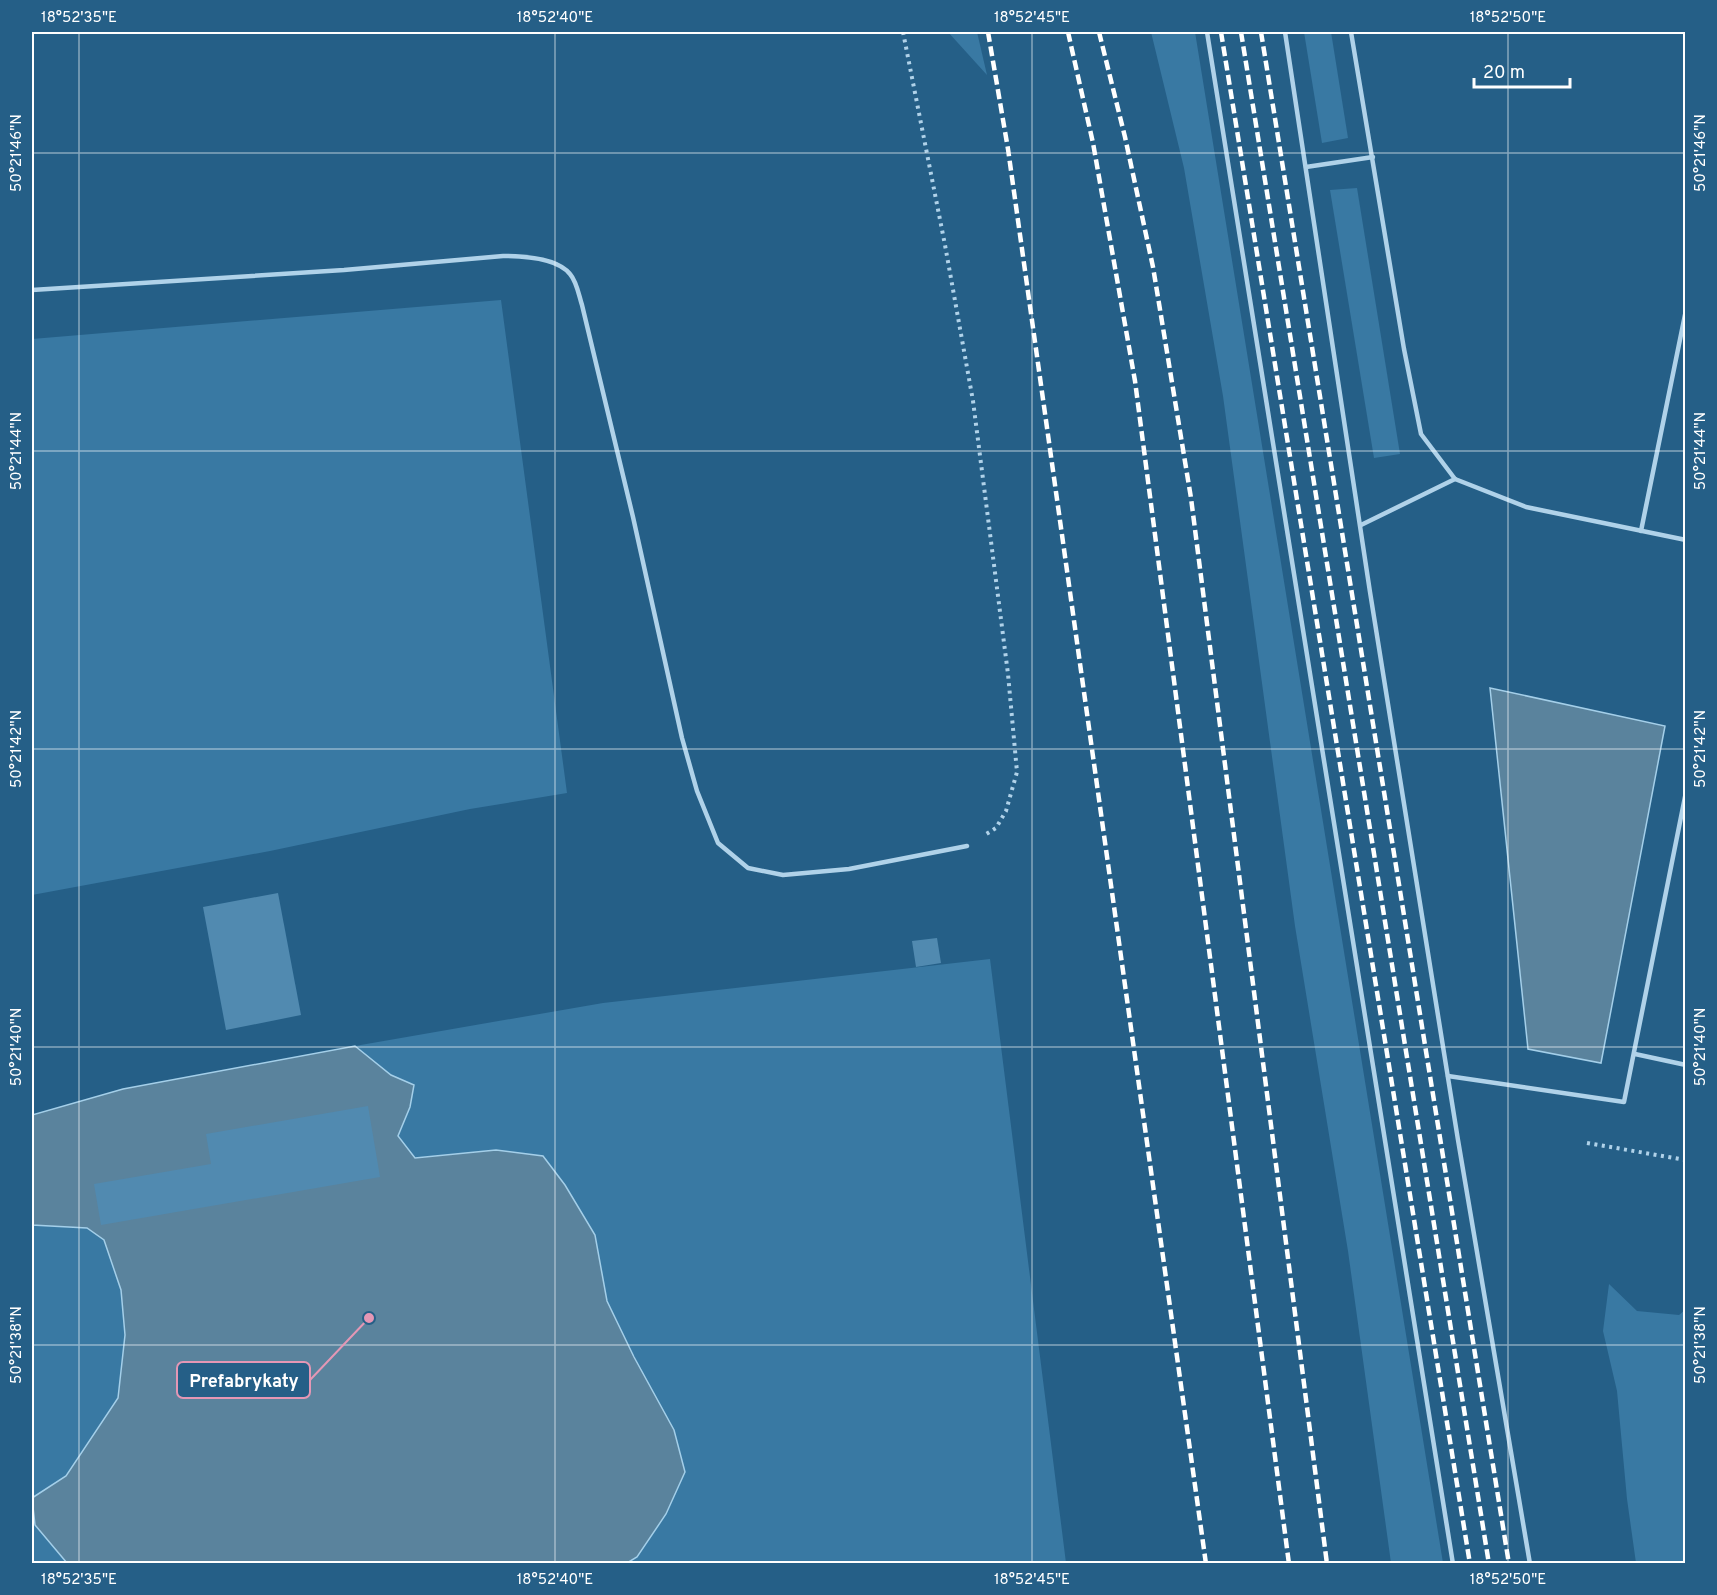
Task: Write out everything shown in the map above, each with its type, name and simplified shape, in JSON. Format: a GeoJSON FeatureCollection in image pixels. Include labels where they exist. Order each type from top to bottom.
{"type":"FeatureCollection","features":[{"type":"Feature","properties":{"kind":"lane"},"geometry":{"type":"LineString","coordinates":[[1206,32],[1453,1563]]}},
{"type":"Feature","properties":{"kind":"lane"},"geometry":{"type":"LineString","coordinates":[[1285,32],[1360,525],[1448,1076],[1530,1563]]}},
{"type":"Feature","properties":{"kind":"lane"},"geometry":{"type":"LineString","coordinates":[[1352,32],[1404,349],[1421,434],[1455,479],[1526,507],[1686,540]]}},
{"type":"Feature","properties":{"kind":"lane"},"geometry":{"type":"LineString","coordinates":[[1306,167],[1373,157]]}},
{"type":"Feature","properties":{"kind":"lane"},"geometry":{"type":"LineString","coordinates":[[32,290],[332,271],[503,256],[527,256],[561,267],[570,274],[582,305],[633,517],[682,738],[697,790],[718,843],[748,868],[783,875],[849,869],[967,846]]}},
{"type":"Feature","properties":{"kind":"lane"},"geometry":{"type":"LineString","coordinates":[[1641,531],[1686,310]]}},
{"type":"Feature","properties":{"kind":"lane"},"geometry":{"type":"LineString","coordinates":[[1360,525],[1455,479]]}},
{"type":"Feature","properties":{"kind":"lane"},"geometry":{"type":"LineString","coordinates":[[1448,1076],[1624,1102],[1686,792]]}},
{"type":"Feature","properties":{"kind":"lane"},"geometry":{"type":"LineString","coordinates":[[1635,1054],[1686,1065]]}},
{"type":"Feature","properties":{"kind":"path"},"geometry":{"type":"LineString","coordinates":[[903,32],[974,401],[1008,674],[1017,772],[1006,811],[996,828],[967,846]]}},
{"type":"Feature","properties":{"kind":"path"},"geometry":{"type":"LineString","coordinates":[[1587,1143],[1686,1160]]}},
{"type":"Feature","properties":{"kind":"shaded area"},"geometry":{"type":"Polygon","coordinates":[[[948,32],[977,32],[987,75],[948,32]]]}},
{"type":"Feature","properties":{"kind":"shaded area"},"geometry":{"type":"Polygon","coordinates":[[[1151,32],[1195,32],[1443,1563],[1391,1563],[1348,1251],[1295,926],[1223,396],[1184,168],[1151,32]]]}},
{"type":"Feature","properties":{"kind":"shaded area"},"geometry":{"type":"Polygon","coordinates":[[[1304,32],[1331,32],[1348,138],[1322,143],[1304,32]]]}},
{"type":"Feature","properties":{"kind":"shaded area"},"geometry":{"type":"Polygon","coordinates":[[[1357,188],[1400,454],[1374,458],[1330,190],[1357,188]]]}},
{"type":"Feature","properties":{"kind":"shaded area"},"geometry":{"type":"Polygon","coordinates":[[[501,300],[567,793],[470,809],[270,851],[32,895],[32,339],[501,300]]]}},
{"type":"Feature","properties":{"kind":"shaded area"},"geometry":{"type":"Polygon","coordinates":[[[1490,688],[1665,726],[1601,1063],[1528,1049],[1490,688]]]}},
{"type":"Feature","properties":{"kind":"shaded area"},"geometry":{"type":"Polygon","coordinates":[[[990,959],[1066,1563],[627,1563],[637,1557],[634,1357],[607,1301],[595,1235],[496,1150],[415,1159],[398,1137],[410,1107],[414,1085],[391,1075],[355,1046],[603,1003],[990,959]]]}},
{"type":"Feature","properties":{"kind":"shaded area"},"geometry":{"type":"Polygon","coordinates":[[[355,1046],[391,1075],[414,1085],[410,1107],[398,1136],[415,1158],[496,1150],[543,1156],[565,1185],[595,1235],[607,1301],[634,1357],[674,1430],[685,1472],[666,1514],[637,1557],[627,1563],[67,1563],[35,1525],[32,1498],[66,1476],[118,1398],[125,1335],[121,1290],[104,1240],[87,1228],[32,1225],[32,1115],[123,1089],[355,1046]]]}},
{"type":"Feature","properties":{"kind":"shaded area"},"geometry":{"type":"Polygon","coordinates":[[[32,1225],[87,1228],[104,1240],[121,1290],[125,1336],[118,1398],[66,1476],[32,1498],[32,1225]]]}},
{"type":"Feature","properties":{"kind":"shaded area"},"geometry":{"type":"Polygon","coordinates":[[[1609,1284],[1637,1311],[1679,1315],[1685,1310],[1685,1563],[1636,1563],[1627,1499],[1617,1391],[1603,1331],[1609,1284]]]}},
{"type":"Feature","properties":{"kind":"shaded area"},"geometry":{"type":"Polygon","coordinates":[[[32,1498],[35,1525],[67,1563],[32,1563],[32,1498]]]}},
{"type":"Feature","properties":{"kind":"building"},"geometry":{"type":"Polygon","coordinates":[[[278,893],[301,1015],[226,1030],[203,907],[278,893]]]}},
{"type":"Feature","properties":{"kind":"building"},"geometry":{"type":"Polygon","coordinates":[[[937,938],[941,963],[916,967],[912,941],[937,938]]]}},
{"type":"Feature","properties":{"kind":"building"},"geometry":{"type":"Polygon","coordinates":[[[368,1106],[380,1177],[101,1225],[94,1184],[211,1164],[206,1134],[368,1106]]]}},
{"type":"Feature","properties":{"kind":"railway"},"geometry":{"type":"LineString","coordinates":[[988,32],[1008,149],[1206,1564]]}},
{"type":"Feature","properties":{"kind":"railway"},"geometry":{"type":"LineString","coordinates":[[1068,32],[1093,143],[1135,381],[1289,1564]]}},
{"type":"Feature","properties":{"kind":"railway"},"geometry":{"type":"LineString","coordinates":[[1099,32],[1125,137],[1153,267],[1191,498],[1327,1564]]}},
{"type":"Feature","properties":{"kind":"railway"},"geometry":{"type":"LineString","coordinates":[[1221,32],[1470,1564]]}},
{"type":"Feature","properties":{"kind":"railway"},"geometry":{"type":"LineString","coordinates":[[1241,32],[1489,1564]]}},
{"type":"Feature","properties":{"kind":"railway"},"geometry":{"type":"LineString","coordinates":[[1261,32],[1509,1564]]}},
{"type":"Feature","properties":{"kind":"place","name":"Prefabrykaty"},"geometry":{"type":"Point","coordinates":[369,1318]}}]}
